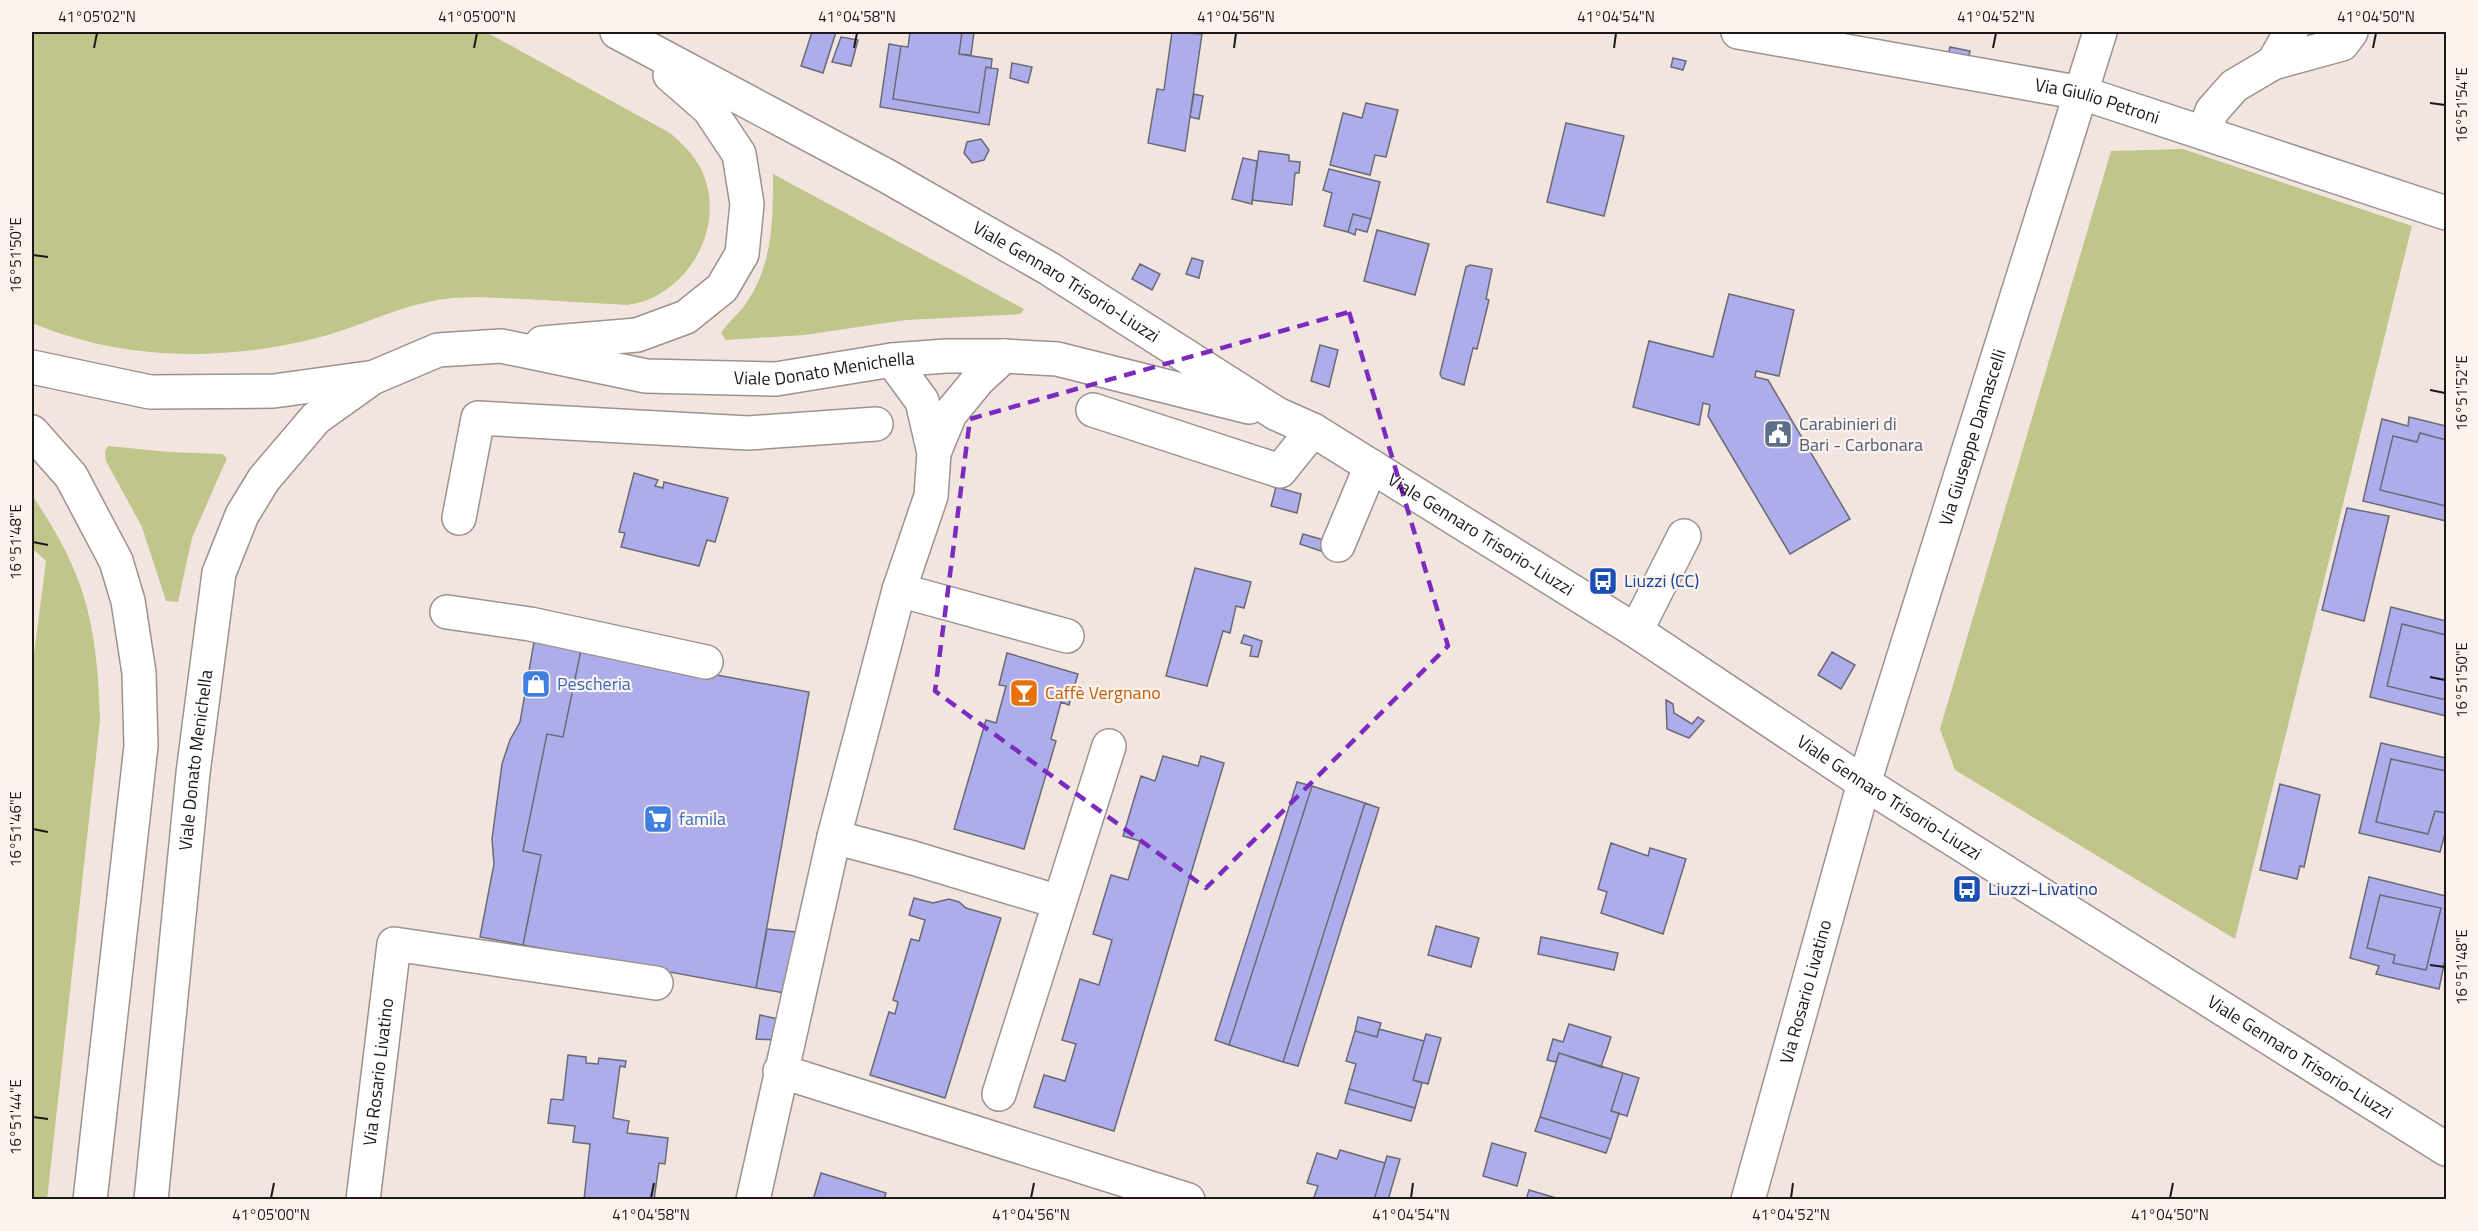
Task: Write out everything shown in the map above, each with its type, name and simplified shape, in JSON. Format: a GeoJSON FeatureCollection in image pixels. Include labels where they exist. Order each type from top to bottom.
{"type":"FeatureCollection","features":[{"type":"Feature","properties":{"kind":"main road","name":"Via Giulio Petroni"},"geometry":{"type":"LineString","coordinates":[[1738,32],[2082,93],[2446,213]]}},
{"type":"Feature","properties":{"kind":"main road","name":"Via Giuseppe Damascelli"},"geometry":{"type":"LineString","coordinates":[[1864,783],[2100,32]]}},
{"type":"Feature","properties":{"kind":"main road"},"geometry":{"type":"LineString","coordinates":[[2273,63],[2291,32]]}},
{"type":"Feature","properties":{"kind":"main road"},"geometry":{"type":"LineString","coordinates":[[2204,133],[2212,111],[2234,86],[2273,63],[2342,44],[2351,32]]}},
{"type":"Feature","properties":{"kind":"main road"},"geometry":{"type":"LineString","coordinates":[[501,346],[637,335],[686,316],[722,288],[742,254],[747,204],[739,154],[709,108],[620,33]]}},
{"type":"Feature","properties":{"kind":"main road","name":"Viale Gennaro Trisorio-Liuzzi"},"geometry":{"type":"LineString","coordinates":[[620,33],[885,175],[1048,268],[1277,414],[1313,430],[1636,632],[1864,783],[2446,1149]]}},
{"type":"Feature","properties":{"kind":"main road","name":"Viale Donato Menichella"},"geometry":{"type":"LineString","coordinates":[[151,1200],[193,773],[219,573],[242,515],[264,479],[316,418],[372,378],[438,350],[501,346],[646,376],[776,380],[892,360],[946,356],[1005,356],[1057,359],[1277,414]]}},
{"type":"Feature","properties":{"kind":"main road"},"geometry":{"type":"LineString","coordinates":[[934,453],[951,414],[978,380],[1005,356]]}},
{"type":"Feature","properties":{"kind":"main road"},"geometry":{"type":"LineString","coordinates":[[753,1200],[834,837],[899,590],[931,496],[934,453],[922,401],[892,360]]}},
{"type":"Feature","properties":{"kind":"main road","name":"Viale Donato Menichella"},"geometry":{"type":"LineString","coordinates":[[32,367],[150,392],[274,391],[372,378]]}},
{"type":"Feature","properties":{"kind":"main road"},"geometry":{"type":"LineString","coordinates":[[1093,411],[1280,471],[1313,430]]}},
{"type":"Feature","properties":{"kind":"main road"},"geometry":{"type":"LineString","coordinates":[[459,518],[478,418],[748,433],[876,424]]}},
{"type":"Feature","properties":{"kind":"main road"},"geometry":{"type":"LineString","coordinates":[[32,432],[71,476],[116,561],[128,601],[139,673],[141,746],[90,1200]]}},
{"type":"Feature","properties":{"kind":"main road"},"geometry":{"type":"LineString","coordinates":[[1338,545],[1371,466]]}},
{"type":"Feature","properties":{"kind":"main road"},"geometry":{"type":"LineString","coordinates":[[1636,632],[1684,536]]}},
{"type":"Feature","properties":{"kind":"main road"},"geometry":{"type":"LineString","coordinates":[[899,590],[1066,636]]}},
{"type":"Feature","properties":{"kind":"main road"},"geometry":{"type":"LineString","coordinates":[[447,612],[530,624],[706,662]]}},
{"type":"Feature","properties":{"kind":"main road"},"geometry":{"type":"LineString","coordinates":[[999,1094],[1109,746]]}},
{"type":"Feature","properties":{"kind":"main road","name":"Via Rosario Livatino"},"geometry":{"type":"LineString","coordinates":[[1748,1200],[1864,783]]}},
{"type":"Feature","properties":{"kind":"main road"},"geometry":{"type":"LineString","coordinates":[[834,837],[1059,902]]}},
{"type":"Feature","properties":{"kind":"main road","name":"Via Rosario Livatino"},"geometry":{"type":"LineString","coordinates":[[363,1200],[394,944],[656,983]]}},
{"type":"Feature","properties":{"kind":"main road"},"geometry":{"type":"LineString","coordinates":[[780,1071],[1188,1200]]}},
{"type":"Feature","properties":{"kind":"highlighted area"},"geometry":{"type":"Polygon","coordinates":[[[1349,312],[1448,646],[1206,888],[935,691],[970,419],[1349,312]]]}},
{"type":"Feature","properties":{"kind":"green space"},"geometry":{"type":"Polygon","coordinates":[[[32,32],[486,32],[675,137],[692,155],[702,171],[708,190],[710,209],[708,227],[702,246],[681,277],[650,299],[628,305],[470,297],[449,298],[408,307],[321,337],[249,351],[212,354],[138,351],[67,336],[32,323],[32,32]]]}},
{"type":"Feature","properties":{"kind":"green space"},"geometry":{"type":"Polygon","coordinates":[[[2183,149],[2412,226],[2235,939],[1955,770],[1940,729],[2111,151],[2183,149]]]}},
{"type":"Feature","properties":{"kind":"green space"},"geometry":{"type":"Polygon","coordinates":[[[773,174],[1024,309],[1021,314],[906,320],[804,335],[726,340],[721,333],[742,309],[754,290],[766,258],[772,226],[773,174]]]}},
{"type":"Feature","properties":{"kind":"green space"},"geometry":{"type":"Polygon","coordinates":[[[108,446],[222,454],[227,458],[192,538],[178,602],[166,601],[142,527],[106,461],[105,452],[108,446]]]}},
{"type":"Feature","properties":{"kind":"green space"},"geometry":{"type":"Polygon","coordinates":[[[32,495],[66,551],[86,603],[95,653],[100,720],[47,1200],[32,1199],[32,670],[46,561],[32,548],[32,495]]]}},
{"type":"Feature","properties":{"kind":"building"},"geometry":{"type":"Polygon","coordinates":[[[812,32],[836,32],[823,73],[801,66],[812,32]]]}},
{"type":"Feature","properties":{"kind":"building"},"geometry":{"type":"Polygon","coordinates":[[[910,32],[962,32],[959,54],[992,59],[991,68],[986,67],[979,113],[893,99],[901,46],[908,47],[910,32]]]}},
{"type":"Feature","properties":{"kind":"building"},"geometry":{"type":"Polygon","coordinates":[[[962,32],[974,32],[971,55],[959,54],[962,32]]]}},
{"type":"Feature","properties":{"kind":"building"},"geometry":{"type":"Polygon","coordinates":[[[1172,32],[1202,34],[1185,151],[1148,143],[1157,89],[1164,90],[1172,32]]]}},
{"type":"Feature","properties":{"kind":"building"},"geometry":{"type":"Polygon","coordinates":[[[841,37],[858,40],[851,66],[832,62],[841,37]]]}},
{"type":"Feature","properties":{"kind":"building"},"geometry":{"type":"Polygon","coordinates":[[[889,44],[901,46],[893,99],[979,113],[986,67],[998,69],[989,125],[880,107],[889,44]]]}},
{"type":"Feature","properties":{"kind":"building"},"geometry":{"type":"Polygon","coordinates":[[[1950,47],[1970,51],[1967,63],[1948,55],[1950,47]]]}},
{"type":"Feature","properties":{"kind":"building"},"geometry":{"type":"Polygon","coordinates":[[[1673,58],[1686,61],[1683,70],[1671,67],[1673,58]]]}},
{"type":"Feature","properties":{"kind":"building"},"geometry":{"type":"Polygon","coordinates":[[[1012,63],[1032,67],[1028,83],[1010,78],[1012,63]]]}},
{"type":"Feature","properties":{"kind":"building"},"geometry":{"type":"Polygon","coordinates":[[[1194,94],[1203,96],[1199,119],[1190,117],[1194,94]]]}},
{"type":"Feature","properties":{"kind":"building"},"geometry":{"type":"Polygon","coordinates":[[[1366,103],[1398,110],[1386,157],[1375,155],[1370,175],[1330,165],[1343,113],[1362,118],[1366,103]]]}},
{"type":"Feature","properties":{"kind":"building"},"geometry":{"type":"Polygon","coordinates":[[[1566,123],[1624,136],[1604,216],[1547,202],[1566,123]]]}},
{"type":"Feature","properties":{"kind":"building"},"geometry":{"type":"Polygon","coordinates":[[[981,139],[989,150],[984,160],[972,163],[964,153],[967,142],[981,139]]]}},
{"type":"Feature","properties":{"kind":"building"},"geometry":{"type":"Polygon","coordinates":[[[1259,151],[1289,155],[1289,161],[1300,162],[1299,173],[1295,173],[1292,205],[1252,200],[1259,151]]]}},
{"type":"Feature","properties":{"kind":"building"},"geometry":{"type":"Polygon","coordinates":[[[1243,158],[1257,161],[1252,204],[1232,199],[1243,158]]]}},
{"type":"Feature","properties":{"kind":"building"},"geometry":{"type":"Polygon","coordinates":[[[1329,169],[1380,182],[1371,219],[1353,214],[1348,232],[1324,226],[1332,193],[1323,190],[1329,169]]]}},
{"type":"Feature","properties":{"kind":"building"},"geometry":{"type":"Polygon","coordinates":[[[1353,214],[1371,219],[1367,232],[1356,229],[1355,235],[1348,232],[1353,214]]]}},
{"type":"Feature","properties":{"kind":"building"},"geometry":{"type":"Polygon","coordinates":[[[1377,230],[1429,244],[1415,295],[1364,281],[1377,230]]]}},
{"type":"Feature","properties":{"kind":"building"},"geometry":{"type":"Polygon","coordinates":[[[1192,258],[1203,261],[1199,278],[1186,274],[1192,258]]]}},
{"type":"Feature","properties":{"kind":"building"},"geometry":{"type":"Polygon","coordinates":[[[1140,264],[1160,274],[1152,290],[1132,279],[1140,264]]]}},
{"type":"Feature","properties":{"kind":"building"},"geometry":{"type":"Polygon","coordinates":[[[1470,265],[1492,269],[1486,299],[1489,300],[1477,349],[1473,348],[1464,385],[1442,378],[1440,374],[1466,267],[1470,265]]]}},
{"type":"Feature","properties":{"kind":"building"},"geometry":{"type":"Polygon","coordinates":[[[1729,294],[1794,310],[1779,376],[1756,371],[1755,377],[1768,380],[1850,519],[1790,554],[1708,416],[1710,405],[1703,403],[1699,425],[1633,407],[1649,341],[1713,357],[1729,294]]]}},
{"type":"Feature","properties":{"kind":"building"},"geometry":{"type":"Polygon","coordinates":[[[1320,345],[1338,350],[1329,387],[1311,381],[1320,345]]]}},
{"type":"Feature","properties":{"kind":"building"},"geometry":{"type":"Polygon","coordinates":[[[2409,417],[2446,426],[2446,440],[2420,433],[2417,442],[2393,436],[2380,490],[2446,506],[2446,521],[2363,501],[2382,419],[2408,426],[2409,417]]]}},
{"type":"Feature","properties":{"kind":"building"},"geometry":{"type":"Polygon","coordinates":[[[2420,433],[2446,440],[2446,506],[2380,490],[2393,436],[2417,442],[2420,433]]]}},
{"type":"Feature","properties":{"kind":"building"},"geometry":{"type":"Polygon","coordinates":[[[634,473],[658,480],[655,486],[663,488],[664,482],[728,498],[715,542],[707,540],[699,566],[621,547],[625,533],[619,532],[634,473]]]}},
{"type":"Feature","properties":{"kind":"building"},"geometry":{"type":"Polygon","coordinates":[[[1276,487],[1301,494],[1297,513],[1271,506],[1276,487]]]}},
{"type":"Feature","properties":{"kind":"building"},"geometry":{"type":"Polygon","coordinates":[[[2347,508],[2389,516],[2364,621],[2322,610],[2347,508]]]}},
{"type":"Feature","properties":{"kind":"building"},"geometry":{"type":"Polygon","coordinates":[[[1303,534],[1324,540],[1321,551],[1300,544],[1303,534]]]}},
{"type":"Feature","properties":{"kind":"building"},"geometry":{"type":"Polygon","coordinates":[[[1195,568],[1251,582],[1244,608],[1236,606],[1230,633],[1223,631],[1207,686],[1166,676],[1195,568]]]}},
{"type":"Feature","properties":{"kind":"building"},"geometry":{"type":"Polygon","coordinates":[[[2391,607],[2446,621],[2446,635],[2402,624],[2387,686],[2446,700],[2446,716],[2370,697],[2391,607]]]}},
{"type":"Feature","properties":{"kind":"building"},"geometry":{"type":"Polygon","coordinates":[[[2402,624],[2446,635],[2446,700],[2387,686],[2402,624]]]}},
{"type":"Feature","properties":{"kind":"building"},"geometry":{"type":"Polygon","coordinates":[[[1244,635],[1262,641],[1258,657],[1250,656],[1252,646],[1241,643],[1244,635]]]}},
{"type":"Feature","properties":{"kind":"building"},"geometry":{"type":"Polygon","coordinates":[[[534,642],[581,650],[563,737],[547,734],[523,851],[541,855],[523,945],[480,937],[494,864],[492,839],[502,764],[510,740],[520,722],[534,642]]]}},
{"type":"Feature","properties":{"kind":"building","name":"famila"},"geometry":{"type":"Polygon","coordinates":[[[581,650],[809,692],[756,988],[523,945],[541,855],[523,851],[547,734],[563,737],[581,650]]]}},
{"type":"Feature","properties":{"kind":"building"},"geometry":{"type":"Polygon","coordinates":[[[1832,652],[1855,665],[1841,689],[1818,675],[1832,652]]]}},
{"type":"Feature","properties":{"kind":"building"},"geometry":{"type":"Polygon","coordinates":[[[1007,653],[1078,674],[1069,705],[1061,702],[1051,739],[1056,741],[1024,849],[954,829],[986,720],[996,723],[1006,686],[999,685],[1007,653]]]}},
{"type":"Feature","properties":{"kind":"building"},"geometry":{"type":"Polygon","coordinates":[[[1666,700],[1673,704],[1674,713],[1692,724],[1698,717],[1704,721],[1689,738],[1667,729],[1666,700]]]}},
{"type":"Feature","properties":{"kind":"building"},"geometry":{"type":"Polygon","coordinates":[[[2381,743],[2446,758],[2446,771],[2391,759],[2376,822],[2428,834],[2435,811],[2446,813],[2446,830],[2440,852],[2359,833],[2381,743]]]}},
{"type":"Feature","properties":{"kind":"building"},"geometry":{"type":"Polygon","coordinates":[[[1163,756],[1198,766],[1201,756],[1224,763],[1114,1131],[1034,1107],[1044,1075],[1065,1081],[1076,1044],[1062,1040],[1080,979],[1099,985],[1112,940],[1093,934],[1111,875],[1128,880],[1140,841],[1123,836],[1141,776],[1155,781],[1163,756]]]}},
{"type":"Feature","properties":{"kind":"building"},"geometry":{"type":"Polygon","coordinates":[[[2391,759],[2446,771],[2446,813],[2435,811],[2428,834],[2376,822],[2391,759]]]}},
{"type":"Feature","properties":{"kind":"building"},"geometry":{"type":"Polygon","coordinates":[[[1297,782],[1312,786],[1229,1045],[1215,1040],[1297,782]]]}},
{"type":"Feature","properties":{"kind":"building"},"geometry":{"type":"Polygon","coordinates":[[[2280,784],[2320,795],[2304,867],[2300,866],[2297,879],[2260,870],[2280,784]]]}},
{"type":"Feature","properties":{"kind":"building"},"geometry":{"type":"Polygon","coordinates":[[[1312,786],[1365,803],[1283,1062],[1229,1045],[1312,786]]]}},
{"type":"Feature","properties":{"kind":"building"},"geometry":{"type":"Polygon","coordinates":[[[1365,803],[1379,808],[1298,1066],[1283,1062],[1365,803]]]}},
{"type":"Feature","properties":{"kind":"building"},"geometry":{"type":"Polygon","coordinates":[[[1611,843],[1648,856],[1650,848],[1686,859],[1663,934],[1601,913],[1607,892],[1598,889],[1611,843]]]}},
{"type":"Feature","properties":{"kind":"building"},"geometry":{"type":"Polygon","coordinates":[[[2369,877],[2446,896],[2446,955],[2439,989],[2376,974],[2379,966],[2350,958],[2369,877]],[[2380,895],[2367,948],[2395,955],[2393,963],[2426,970],[2441,908],[2380,895]]]}},
{"type":"Feature","properties":{"kind":"building"},"geometry":{"type":"Polygon","coordinates":[[[2380,895],[2441,908],[2426,970],[2393,963],[2395,955],[2367,948],[2380,895]]]}},
{"type":"Feature","properties":{"kind":"building"},"geometry":{"type":"Polygon","coordinates":[[[914,898],[933,903],[949,899],[959,902],[966,908],[1001,918],[945,1098],[870,1075],[889,1012],[895,1014],[898,1002],[893,1000],[911,939],[919,941],[925,920],[909,915],[914,898]]]}},
{"type":"Feature","properties":{"kind":"building"},"geometry":{"type":"Polygon","coordinates":[[[1436,926],[1479,938],[1471,967],[1428,955],[1436,926]]]}},
{"type":"Feature","properties":{"kind":"building"},"geometry":{"type":"Polygon","coordinates":[[[767,929],[796,932],[784,993],[756,988],[767,929]]]}},
{"type":"Feature","properties":{"kind":"building"},"geometry":{"type":"Polygon","coordinates":[[[1541,937],[1618,953],[1614,970],[1538,954],[1541,937]]]}},
{"type":"Feature","properties":{"kind":"building"},"geometry":{"type":"Polygon","coordinates":[[[760,1015],[778,1019],[775,1040],[756,1039],[760,1015]]]}},
{"type":"Feature","properties":{"kind":"building"},"geometry":{"type":"Polygon","coordinates":[[[1358,1017],[1381,1023],[1377,1037],[1355,1031],[1358,1017]]]}},
{"type":"Feature","properties":{"kind":"building"},"geometry":{"type":"Polygon","coordinates":[[[1569,1024],[1611,1037],[1601,1067],[1559,1053],[1556,1062],[1547,1060],[1553,1039],[1563,1042],[1569,1024]]]}},
{"type":"Feature","properties":{"kind":"building"},"geometry":{"type":"Polygon","coordinates":[[[1379,1029],[1424,1041],[1413,1080],[1422,1083],[1415,1108],[1349,1089],[1356,1064],[1346,1061],[1355,1031],[1377,1037],[1379,1029]]]}},
{"type":"Feature","properties":{"kind":"building"},"geometry":{"type":"Polygon","coordinates":[[[1426,1034],[1441,1038],[1428,1084],[1413,1080],[1426,1034]]]}},
{"type":"Feature","properties":{"kind":"building"},"geometry":{"type":"Polygon","coordinates":[[[1559,1053],[1623,1073],[1611,1111],[1619,1113],[1611,1139],[1540,1117],[1559,1053]]]}},
{"type":"Feature","properties":{"kind":"building"},"geometry":{"type":"Polygon","coordinates":[[[568,1055],[586,1057],[586,1063],[598,1064],[599,1058],[626,1061],[625,1067],[620,1066],[613,1118],[629,1121],[627,1133],[668,1138],[665,1164],[659,1163],[654,1200],[584,1200],[590,1144],[573,1142],[575,1126],[548,1123],[551,1099],[563,1100],[568,1055]]]}},
{"type":"Feature","properties":{"kind":"building"},"geometry":{"type":"Polygon","coordinates":[[[1623,1073],[1639,1078],[1627,1116],[1611,1111],[1623,1073]]]}},
{"type":"Feature","properties":{"kind":"building"},"geometry":{"type":"Polygon","coordinates":[[[1349,1089],[1415,1108],[1411,1121],[1345,1103],[1349,1089]]]}},
{"type":"Feature","properties":{"kind":"building"},"geometry":{"type":"Polygon","coordinates":[[[1540,1117],[1611,1139],[1606,1153],[1535,1131],[1540,1117]]]}},
{"type":"Feature","properties":{"kind":"building"},"geometry":{"type":"Polygon","coordinates":[[[1492,1143],[1526,1153],[1517,1186],[1483,1176],[1492,1143]]]}},
{"type":"Feature","properties":{"kind":"building"},"geometry":{"type":"Polygon","coordinates":[[[1340,1150],[1385,1163],[1374,1200],[1313,1200],[1318,1186],[1307,1183],[1317,1153],[1337,1159],[1340,1150]]]}},
{"type":"Feature","properties":{"kind":"building"},"geometry":{"type":"Polygon","coordinates":[[[1387,1156],[1400,1159],[1388,1200],[1374,1200],[1387,1156]]]}},
{"type":"Feature","properties":{"kind":"building"},"geometry":{"type":"Polygon","coordinates":[[[821,1173],[886,1193],[884,1200],[813,1200],[821,1173]]]}},
{"type":"Feature","properties":{"kind":"building"},"geometry":{"type":"Polygon","coordinates":[[[1529,1190],[1563,1200],[1526,1200],[1529,1190]]]}},
{"type":"Feature","properties":{"kind":"place","name":"Carabinieri di Bari - Carbonara"},"geometry":{"type":"Point","coordinates":[1778,434]}},
{"type":"Feature","properties":{"kind":"place","name":"Liuzzi (CC)"},"geometry":{"type":"Point","coordinates":[1603,581]}},
{"type":"Feature","properties":{"kind":"place","name":"Pescheria"},"geometry":{"type":"Point","coordinates":[536,684]}},
{"type":"Feature","properties":{"kind":"place","name":"Caffè Vergnano"},"geometry":{"type":"Point","coordinates":[1024,693]}},
{"type":"Feature","properties":{"kind":"place","name":"famila"},"geometry":{"type":"Point","coordinates":[658,819]}},
{"type":"Feature","properties":{"kind":"place","name":"Liuzzi-Livatino"},"geometry":{"type":"Point","coordinates":[1967,889]}}]}
